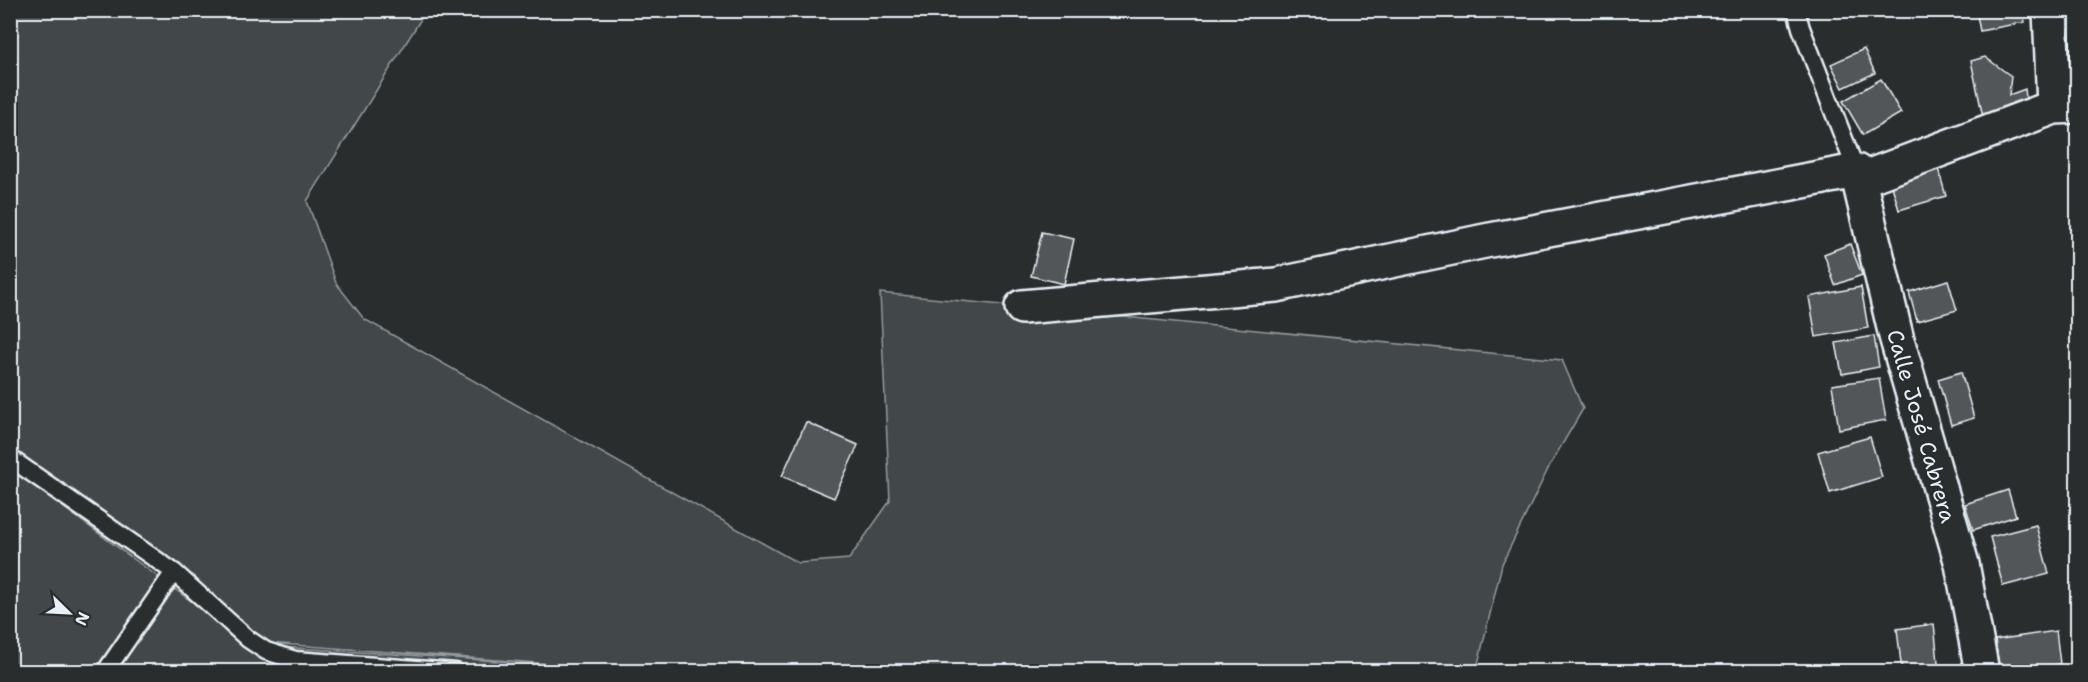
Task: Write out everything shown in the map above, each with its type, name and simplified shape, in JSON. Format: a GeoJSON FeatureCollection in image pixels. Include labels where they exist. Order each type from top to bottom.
{"type":"FeatureCollection","features":[{"type":"Feature","properties":{"kind":"street"},"geometry":{"type":"LineString","coordinates":[[1022,307],[1276,285],[1485,241],[1858,176],[2066,106],[2050,10]]}},
{"type":"Feature","properties":{"kind":"street","name":"Calle José Cabrera"},"geometry":{"type":"LineString","coordinates":[[1858,176],[1896,336],[1962,564],[1982,672]]}},
{"type":"Feature","properties":{"kind":"lane"},"geometry":{"type":"LineString","coordinates":[[1796,10],[1858,176]]}},
{"type":"Feature","properties":{"kind":"lane"},"geometry":{"type":"LineString","coordinates":[[10,458],[174,572],[248,639],[266,651],[295,660],[456,672]]}},
{"type":"Feature","properties":{"kind":"lane"},"geometry":{"type":"LineString","coordinates":[[105,672],[174,572]]}},
{"type":"Feature","properties":{"kind":"shaded area"},"geometry":{"type":"Polygon","coordinates":[[[11,10],[426,11],[307,201],[336,283],[364,319],[798,563],[849,559],[890,501],[880,293],[1562,360],[1583,409],[1550,465],[1502,564],[1476,672],[11,671],[11,469],[251,645],[577,666],[267,643],[11,455],[11,10]]]}},
{"type":"Feature","properties":{"kind":"building"},"geometry":{"type":"Polygon","coordinates":[[[1976,10],[2023,10],[2025,22],[1980,31],[1976,10]]]}},
{"type":"Feature","properties":{"kind":"building"},"geometry":{"type":"Polygon","coordinates":[[[1864,49],[1875,73],[1843,88],[1831,64],[1864,49]]]}},
{"type":"Feature","properties":{"kind":"building"},"geometry":{"type":"Polygon","coordinates":[[[1985,57],[2011,76],[2009,95],[2025,89],[2027,107],[1983,117],[1971,61],[1985,57]]]}},
{"type":"Feature","properties":{"kind":"building"},"geometry":{"type":"Polygon","coordinates":[[[2068,62],[2078,62],[2078,89],[2070,89],[2068,62]]]}},
{"type":"Feature","properties":{"kind":"building"},"geometry":{"type":"Polygon","coordinates":[[[1881,79],[1901,113],[1863,135],[1843,101],[1881,79]]]}},
{"type":"Feature","properties":{"kind":"building"},"geometry":{"type":"Polygon","coordinates":[[[1937,165],[1946,196],[1899,210],[1890,179],[1937,165]]]}},
{"type":"Feature","properties":{"kind":"building"},"geometry":{"type":"Polygon","coordinates":[[[1042,232],[1074,239],[1064,284],[1031,276],[1042,232]]]}},
{"type":"Feature","properties":{"kind":"building"},"geometry":{"type":"Polygon","coordinates":[[[1850,244],[1862,275],[1835,285],[1824,254],[1850,244]]]}},
{"type":"Feature","properties":{"kind":"building"},"geometry":{"type":"Polygon","coordinates":[[[1948,280],[1957,310],[1917,321],[1909,292],[1948,280]]]}},
{"type":"Feature","properties":{"kind":"building"},"geometry":{"type":"Polygon","coordinates":[[[1861,287],[1868,328],[1816,337],[1809,297],[1861,287]]]}},
{"type":"Feature","properties":{"kind":"building"},"geometry":{"type":"Polygon","coordinates":[[[1874,336],[1879,367],[1842,374],[1836,343],[1874,336]]]}},
{"type":"Feature","properties":{"kind":"building"},"geometry":{"type":"Polygon","coordinates":[[[1961,372],[1974,418],[1951,425],[1938,379],[1961,372]]]}},
{"type":"Feature","properties":{"kind":"building"},"geometry":{"type":"Polygon","coordinates":[[[1879,378],[1886,420],[1839,429],[1832,385],[1879,378]]]}},
{"type":"Feature","properties":{"kind":"building"},"geometry":{"type":"Polygon","coordinates":[[[806,422],[858,445],[834,498],[782,476],[806,422]]]}},
{"type":"Feature","properties":{"kind":"building"},"geometry":{"type":"Polygon","coordinates":[[[1870,437],[1882,477],[1830,493],[1818,452],[1870,437]]]}},
{"type":"Feature","properties":{"kind":"building"},"geometry":{"type":"Polygon","coordinates":[[[2008,490],[2016,516],[1973,530],[1965,504],[2008,490]]]}},
{"type":"Feature","properties":{"kind":"building"},"geometry":{"type":"Polygon","coordinates":[[[2036,525],[2049,574],[2003,586],[1990,537],[2036,525]]]}},
{"type":"Feature","properties":{"kind":"building"},"geometry":{"type":"Polygon","coordinates":[[[1934,624],[1939,672],[1902,672],[1897,629],[1934,624]]]}},
{"type":"Feature","properties":{"kind":"building"},"geometry":{"type":"Polygon","coordinates":[[[2056,631],[2060,664],[2036,668],[2036,672],[2000,672],[1995,640],[2056,631]]]}}]}
